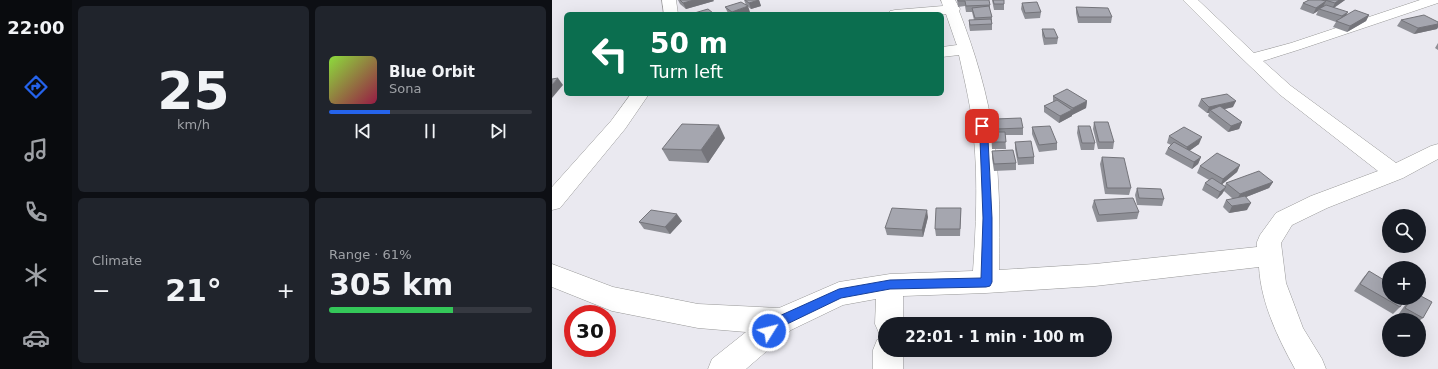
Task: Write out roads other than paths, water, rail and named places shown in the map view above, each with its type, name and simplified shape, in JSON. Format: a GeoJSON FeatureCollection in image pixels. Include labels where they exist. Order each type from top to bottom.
{"type":"FeatureCollection","features":[{"type":"Feature","properties":{"kind":"street"},"geometry":{"type":"LineString","coordinates":[[669,0],[671,12]]}},
{"type":"Feature","properties":{"kind":"street"},"geometry":{"type":"LineString","coordinates":[[1190,0],[1285,90],[1394,173]]}},
{"type":"Feature","properties":{"kind":"street"},"geometry":{"type":"LineString","coordinates":[[1251,58],[1296,46],[1433,0]]}},
{"type":"Feature","properties":{"kind":"street"},"geometry":{"type":"LineString","coordinates":[[907,12],[950,5],[966,49],[975,86],[984,139],[988,218],[986,282]]}},
{"type":"Feature","properties":{"kind":"street"},"geometry":{"type":"LineString","coordinates":[[944,52],[966,49]]}},
{"type":"Feature","properties":{"kind":"street"},"geometry":{"type":"LineString","coordinates":[[552,202],[618,125],[639,96]]}},
{"type":"Feature","properties":{"kind":"street"},"geometry":{"type":"LineString","coordinates":[[1311,369],[1291,334],[1273,283],[1269,242],[1284,219],[1319,202],[1394,173],[1438,151]]}},
{"type":"Feature","properties":{"kind":"street"},"geometry":{"type":"LineString","coordinates":[[723,369],[781,321],[839,294],[890,284],[986,282],[1095,275],[1270,256]]}},
{"type":"Feature","properties":{"kind":"street"},"geometry":{"type":"LineString","coordinates":[[552,275],[612,299],[698,316],[781,321]]}},
{"type":"Feature","properties":{"kind":"street"},"geometry":{"type":"LineString","coordinates":[[889,317],[890,284]]}},
{"type":"Feature","properties":{"kind":"street"},"geometry":{"type":"LineString","coordinates":[[888,357],[888,369]]}}]}
